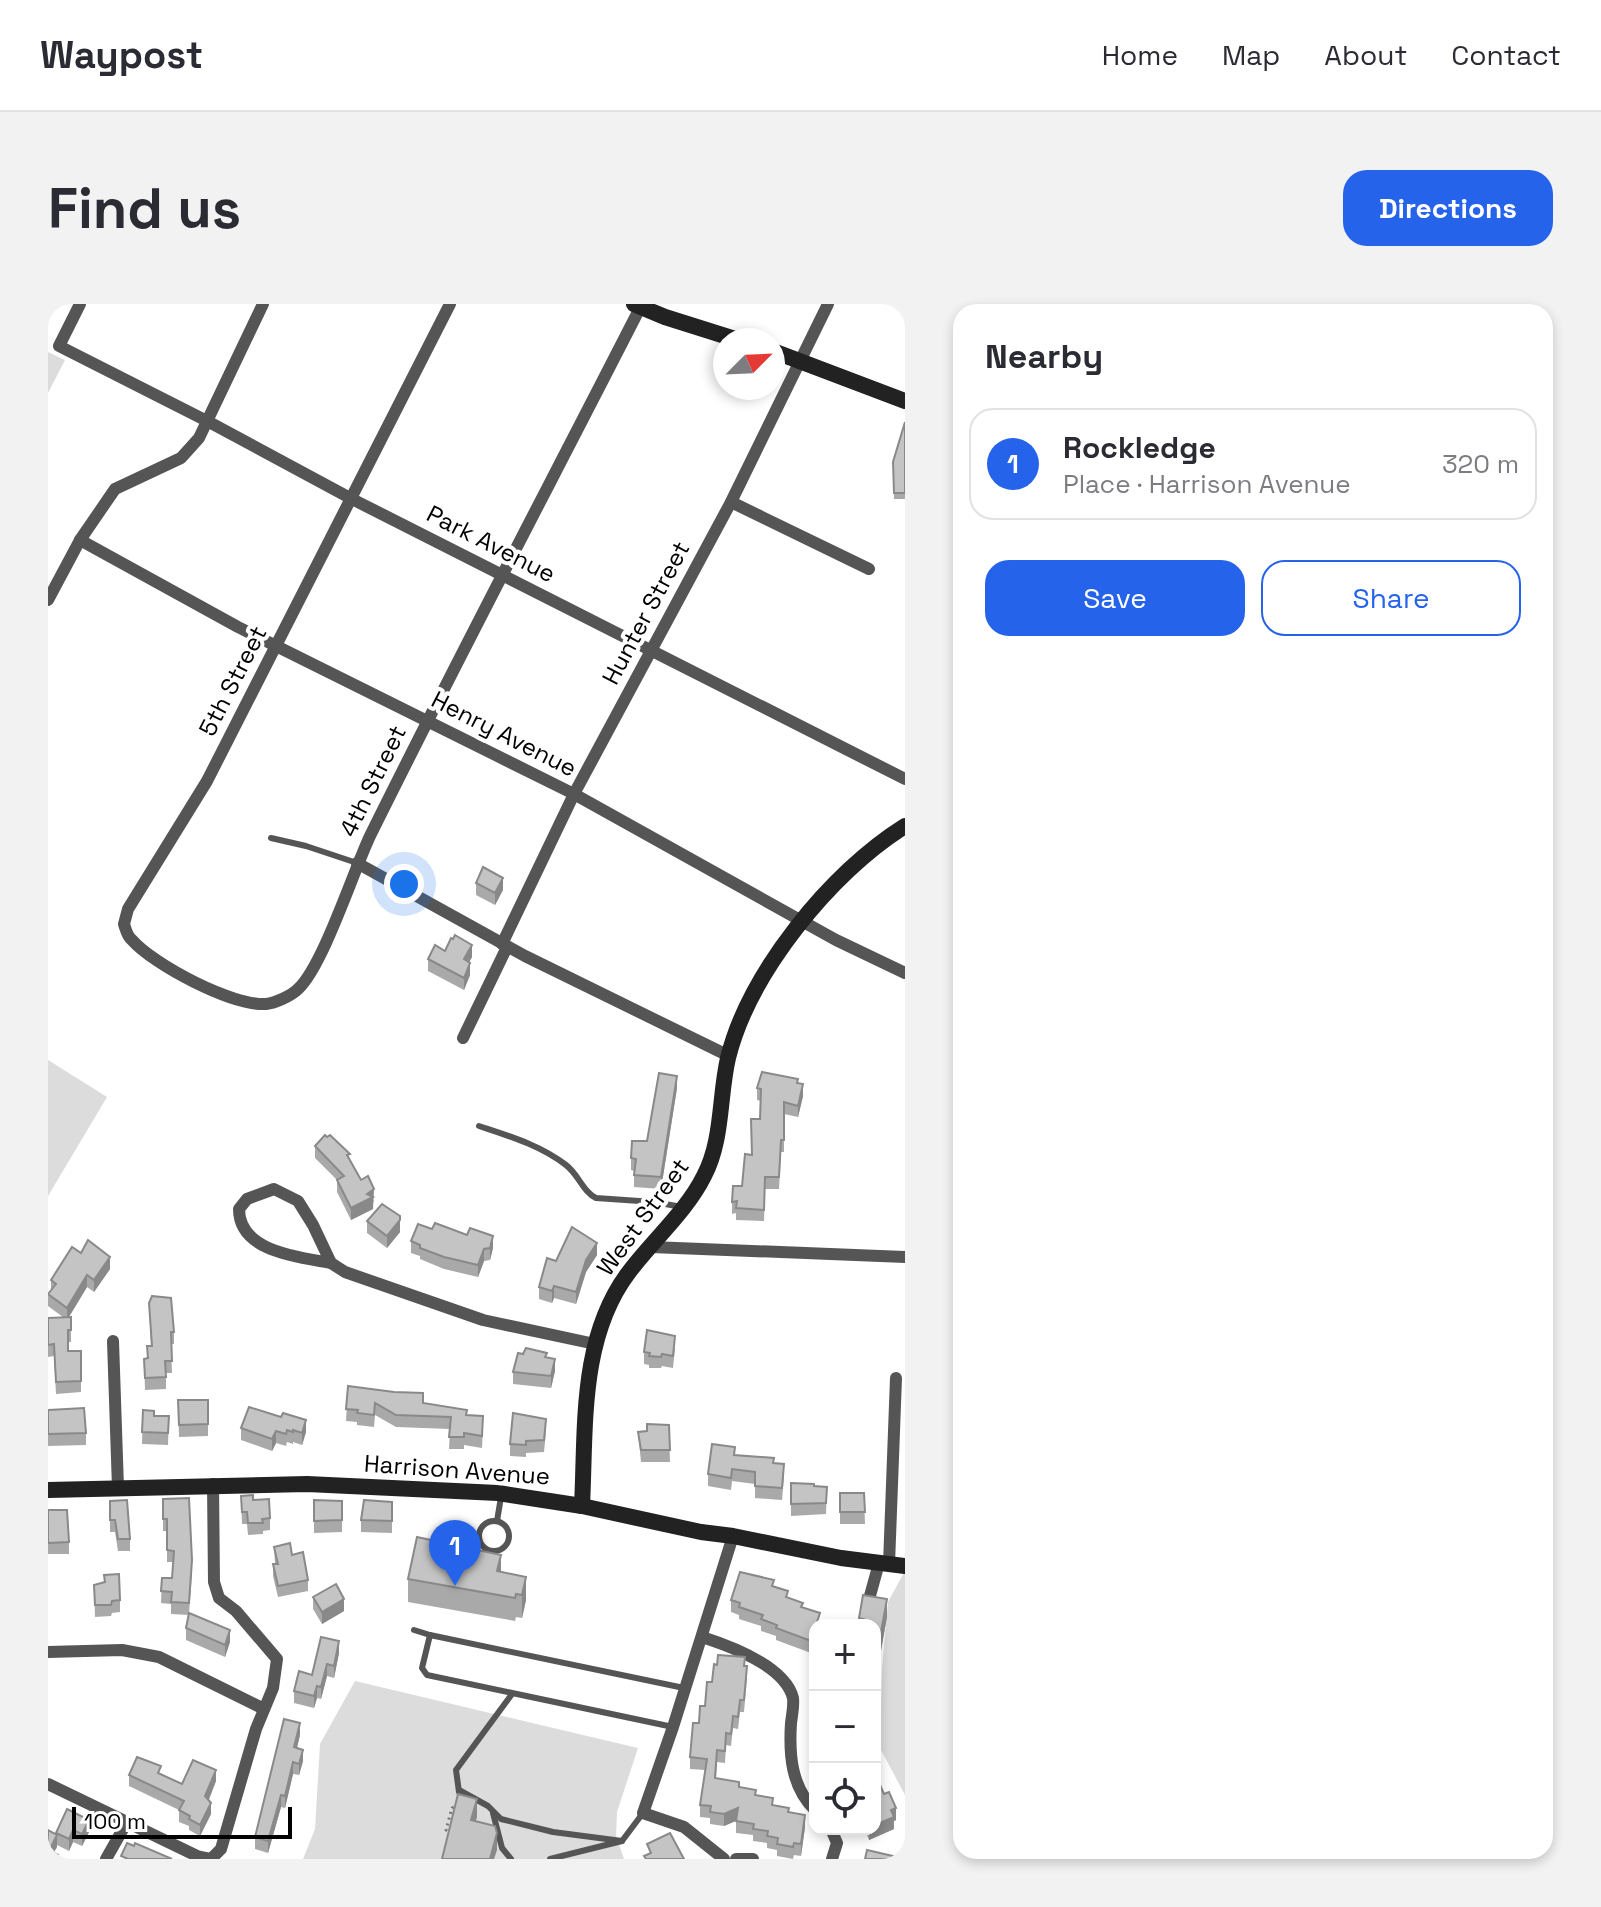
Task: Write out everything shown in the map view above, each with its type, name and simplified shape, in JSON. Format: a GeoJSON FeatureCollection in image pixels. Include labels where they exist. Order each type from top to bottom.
{"type":"FeatureCollection","features":[{"type":"Feature","properties":{"kind":"street","name":"Park Avenue"},"geometry":{"type":"LineString","coordinates":[[80,304],[59,346],[352,499],[905,779]]}},
{"type":"Feature","properties":{"kind":"street"},"geometry":{"type":"LineString","coordinates":[[48,600],[80,540],[115,489],[181,458],[199,438],[263,304]]}},
{"type":"Feature","properties":{"kind":"street","name":"5th Street"},"geometry":{"type":"LineString","coordinates":[[264,1004],[240,1002],[168,967],[133,942],[124,924],[128,909],[207,781],[450,304]]}},
{"type":"Feature","properties":{"kind":"street","name":"Hunter Street"},"geometry":{"type":"LineString","coordinates":[[463,1038],[574,794],[731,502],[828,304]]}},
{"type":"Feature","properties":{"kind":"street"},"geometry":{"type":"LineString","coordinates":[[639,305],[713,332]]}},
{"type":"Feature","properties":{"kind":"street","name":"4th Street"},"geometry":{"type":"LineString","coordinates":[[264,1004],[298,989],[310,972],[357,863],[427,721],[639,305]]}},
{"type":"Feature","properties":{"kind":"street"},"geometry":{"type":"LineString","coordinates":[[785,354],[905,401]]}},
{"type":"Feature","properties":{"kind":"street"},"geometry":{"type":"LineString","coordinates":[[731,502],[869,569]]}},
{"type":"Feature","properties":{"kind":"street","name":"Henry Avenue"},"geometry":{"type":"LineString","coordinates":[[80,540],[276,645],[574,794],[803,922],[905,973]]}},
{"type":"Feature","properties":{"kind":"street","name":"West Street"},"geometry":{"type":"LineString","coordinates":[[582,1506],[589,1371],[595,1344],[606,1312],[628,1273],[704,1177],[712,1159],[729,1056],[740,1021],[782,949],[803,922],[853,865],[905,826]]}},
{"type":"Feature","properties":{"kind":"street"},"geometry":{"type":"LineString","coordinates":[[357,863],[505,945],[729,1056]]}},
{"type":"Feature","properties":{"kind":"street"},"geometry":{"type":"LineString","coordinates":[[331,1263],[313,1225],[292,1196],[274,1189],[268,1190],[247,1199],[239,1209],[244,1232],[264,1246],[331,1263],[345,1272],[483,1320],[595,1344]]}},
{"type":"Feature","properties":{"kind":"street"},"geometry":{"type":"LineString","coordinates":[[651,1247],[905,1257]]}},
{"type":"Feature","properties":{"kind":"street"},"geometry":{"type":"LineString","coordinates":[[113,1341],[118,1488]]}},
{"type":"Feature","properties":{"kind":"street"},"geometry":{"type":"LineString","coordinates":[[868,1603],[891,1564],[896,1378]]}},
{"type":"Feature","properties":{"kind":"street"},"geometry":{"type":"LineString","coordinates":[[48,1784],[197,1856],[211,1859],[223,1844],[273,1688],[277,1659],[236,1611],[219,1598],[214,1582],[213,1484]]}},
{"type":"Feature","properties":{"kind":"street","name":"Harrison Avenue"},"geometry":{"type":"LineString","coordinates":[[48,1490],[307,1484],[502,1493],[841,1558],[891,1564]]}},
{"type":"Feature","properties":{"kind":"street"},"geometry":{"type":"LineString","coordinates":[[719,1857],[684,1827],[643,1813],[733,1536]]}},
{"type":"Feature","properties":{"kind":"street"},"geometry":{"type":"LineString","coordinates":[[702,1637],[734,1648],[784,1680],[793,1698],[790,1746],[793,1775],[809,1805]]}},
{"type":"Feature","properties":{"kind":"street"},"geometry":{"type":"LineString","coordinates":[[48,1652],[122,1650],[159,1657],[264,1709]]}},
{"type":"Feature","properties":{"kind":"street"},"geometry":{"type":"LineString","coordinates":[[106,1859],[127,1822]]}},
{"type":"Feature","properties":{"kind":"street"},"geometry":{"type":"LineString","coordinates":[[832,1859],[837,1843],[834,1835]]}},
{"type":"Feature","properties":{"kind":"street"},"geometry":{"type":"LineString","coordinates":[[736,1859],[753,1859]]}},
{"type":"Feature","properties":{"kind":"lane"},"geometry":{"type":"LineString","coordinates":[[271,838],[357,863]]}},
{"type":"Feature","properties":{"kind":"lane"},"geometry":{"type":"LineString","coordinates":[[479,1126],[525,1141],[565,1164],[578,1176],[591,1196],[682,1207]]}},
{"type":"Feature","properties":{"kind":"lane"},"geometry":{"type":"LineString","coordinates":[[497,1521],[502,1493]]}},
{"type":"Feature","properties":{"kind":"lane"},"geometry":{"type":"LineString","coordinates":[[497,1521],[508,1530],[509,1540],[498,1551],[488,1550],[479,1539],[480,1529],[487,1522],[497,1521]]}},
{"type":"Feature","properties":{"kind":"lane"},"geometry":{"type":"LineString","coordinates":[[414,1630],[684,1688]]}},
{"type":"Feature","properties":{"kind":"lane"},"geometry":{"type":"LineString","coordinates":[[430,1635],[422,1668],[427,1675],[673,1727]]}},
{"type":"Feature","properties":{"kind":"lane"},"geometry":{"type":"LineString","coordinates":[[512,1694],[456,1770],[458,1794],[488,1806],[501,1819],[553,1832],[622,1841]]}},
{"type":"Feature","properties":{"kind":"lane"},"geometry":{"type":"LineString","coordinates":[[493,1813],[502,1848],[511,1859]]}},
{"type":"Feature","properties":{"kind":"lane"},"geometry":{"type":"LineString","coordinates":[[550,1859],[622,1841],[643,1813]]}},
{"type":"Feature","properties":{"kind":"path"},"geometry":{"type":"LineString","coordinates":[[453,1832],[446,1830],[452,1808],[462,1806]]}},
{"type":"Feature","properties":{"kind":"shaded area"},"geometry":{"type":"Polygon","coordinates":[[[48,352],[65,360],[48,393],[48,352]]]}},
{"type":"Feature","properties":{"kind":"shaded area"},"geometry":{"type":"Polygon","coordinates":[[[48,1060],[107,1097],[48,1196],[48,1060]]]}},
{"type":"Feature","properties":{"kind":"shaded area"},"geometry":{"type":"Polygon","coordinates":[[[905,1571],[905,1795],[881,1750],[882,1669],[888,1602],[905,1571]]]}},
{"type":"Feature","properties":{"kind":"shaded area"},"geometry":{"type":"Polygon","coordinates":[[[355,1681],[638,1748],[617,1812],[616,1836],[624,1859],[303,1859],[315,1829],[320,1744],[355,1681]]]}},
{"type":"Feature","properties":{"kind":"building"},"geometry":{"type":"Polygon","coordinates":[[[905,422],[905,493],[894,493],[893,462],[905,422]]]}},
{"type":"Feature","properties":{"kind":"building"},"geometry":{"type":"Polygon","coordinates":[[[483,867],[503,878],[495,893],[476,883],[483,867]]]}},
{"type":"Feature","properties":{"kind":"building"},"geometry":{"type":"Polygon","coordinates":[[[455,935],[472,945],[464,959],[470,963],[464,978],[428,959],[435,945],[445,951],[455,935]]]}},
{"type":"Feature","properties":{"kind":"building"},"geometry":{"type":"Polygon","coordinates":[[[762,1072],[798,1079],[797,1083],[803,1084],[798,1106],[784,1102],[784,1140],[781,1140],[779,1177],[765,1177],[764,1210],[736,1208],[737,1201],[732,1202],[733,1186],[742,1186],[745,1154],[752,1155],[751,1119],[760,1119],[761,1089],[757,1088],[762,1072]]]}},
{"type":"Feature","properties":{"kind":"building"},"geometry":{"type":"Polygon","coordinates":[[[659,1073],[677,1076],[661,1177],[634,1175],[636,1159],[631,1158],[632,1141],[647,1141],[659,1073]]]}},
{"type":"Feature","properties":{"kind":"building"},"geometry":{"type":"Polygon","coordinates":[[[325,1135],[330,1135],[350,1154],[347,1155],[361,1180],[368,1176],[374,1189],[367,1194],[373,1197],[351,1208],[337,1180],[344,1176],[315,1146],[325,1135]]]}},
{"type":"Feature","properties":{"kind":"building"},"geometry":{"type":"Polygon","coordinates":[[[382,1204],[400,1216],[387,1236],[367,1221],[382,1204]]]}},
{"type":"Feature","properties":{"kind":"building"},"geometry":{"type":"Polygon","coordinates":[[[435,1223],[467,1235],[470,1228],[493,1236],[490,1248],[484,1249],[478,1265],[444,1257],[411,1241],[418,1224],[432,1229],[435,1223]]]}},
{"type":"Feature","properties":{"kind":"building"},"geometry":{"type":"Polygon","coordinates":[[[572,1227],[597,1243],[586,1260],[576,1292],[554,1286],[552,1291],[539,1287],[547,1258],[556,1261],[572,1227]]]}},
{"type":"Feature","properties":{"kind":"building"},"geometry":{"type":"Polygon","coordinates":[[[88,1240],[110,1257],[94,1280],[87,1275],[67,1308],[48,1294],[56,1284],[51,1280],[72,1247],[81,1253],[88,1240]]]}},
{"type":"Feature","properties":{"kind":"building"},"geometry":{"type":"Polygon","coordinates":[[[152,1296],[171,1298],[174,1332],[171,1332],[172,1361],[165,1361],[166,1377],[145,1378],[144,1359],[148,1358],[147,1346],[152,1346],[149,1303],[152,1296]]]}},
{"type":"Feature","properties":{"kind":"building"},"geometry":{"type":"Polygon","coordinates":[[[71,1317],[68,1351],[81,1351],[81,1381],[56,1382],[54,1344],[48,1345],[48,1318],[71,1317]]]}},
{"type":"Feature","properties":{"kind":"building"},"geometry":{"type":"Polygon","coordinates":[[[647,1330],[675,1336],[673,1356],[649,1356],[650,1353],[644,1352],[647,1330]]]}},
{"type":"Feature","properties":{"kind":"building"},"geometry":{"type":"Polygon","coordinates":[[[526,1348],[547,1353],[545,1357],[555,1359],[551,1376],[513,1372],[518,1353],[523,1354],[526,1348]]]}},
{"type":"Feature","properties":{"kind":"building"},"geometry":{"type":"Polygon","coordinates":[[[348,1386],[423,1393],[423,1403],[467,1410],[466,1415],[483,1416],[482,1436],[464,1433],[464,1437],[449,1437],[451,1417],[396,1415],[375,1403],[374,1415],[346,1409],[348,1386]]]}},
{"type":"Feature","properties":{"kind":"building"},"geometry":{"type":"Polygon","coordinates":[[[178,1400],[208,1400],[208,1424],[179,1425],[178,1400]]]}},
{"type":"Feature","properties":{"kind":"building"},"geometry":{"type":"Polygon","coordinates":[[[249,1407],[281,1417],[283,1413],[306,1420],[302,1433],[276,1431],[272,1439],[241,1428],[249,1407]]]}},
{"type":"Feature","properties":{"kind":"building"},"geometry":{"type":"Polygon","coordinates":[[[84,1408],[86,1433],[48,1434],[48,1410],[84,1408]]]}},
{"type":"Feature","properties":{"kind":"building"},"geometry":{"type":"Polygon","coordinates":[[[143,1410],[154,1411],[154,1416],[169,1416],[168,1433],[142,1432],[143,1410]]]}},
{"type":"Feature","properties":{"kind":"building"},"geometry":{"type":"Polygon","coordinates":[[[513,1413],[546,1419],[544,1440],[526,1441],[526,1445],[510,1444],[513,1413]]]}},
{"type":"Feature","properties":{"kind":"building"},"geometry":{"type":"Polygon","coordinates":[[[647,1424],[669,1425],[670,1450],[641,1450],[638,1432],[647,1431],[647,1424]]]}},
{"type":"Feature","properties":{"kind":"building"},"geometry":{"type":"Polygon","coordinates":[[[712,1444],[735,1447],[734,1455],[774,1458],[773,1463],[784,1464],[782,1488],[755,1486],[755,1472],[732,1469],[731,1478],[708,1474],[712,1444]]]}},
{"type":"Feature","properties":{"kind":"building"},"geometry":{"type":"Polygon","coordinates":[[[791,1483],[827,1487],[826,1503],[791,1504],[791,1483]]]}},
{"type":"Feature","properties":{"kind":"building"},"geometry":{"type":"Polygon","coordinates":[[[840,1493],[864,1493],[865,1512],[840,1512],[840,1493]]]}},
{"type":"Feature","properties":{"kind":"building"},"geometry":{"type":"Polygon","coordinates":[[[253,1495],[253,1500],[269,1499],[270,1518],[262,1519],[263,1523],[248,1523],[247,1512],[242,1512],[241,1496],[253,1495]]]}},
{"type":"Feature","properties":{"kind":"building"},"geometry":{"type":"Polygon","coordinates":[[[189,1498],[192,1560],[189,1603],[171,1602],[172,1592],[161,1591],[162,1578],[172,1578],[174,1551],[167,1550],[167,1519],[163,1519],[163,1499],[189,1498]]]}},
{"type":"Feature","properties":{"kind":"building"},"geometry":{"type":"Polygon","coordinates":[[[127,1500],[130,1539],[118,1539],[115,1520],[110,1520],[110,1501],[127,1500]]]}},
{"type":"Feature","properties":{"kind":"building"},"geometry":{"type":"Polygon","coordinates":[[[314,1500],[342,1501],[342,1520],[314,1521],[314,1500]]]}},
{"type":"Feature","properties":{"kind":"building"},"geometry":{"type":"Polygon","coordinates":[[[364,1500],[392,1502],[392,1521],[361,1520],[364,1500]]]}},
{"type":"Feature","properties":{"kind":"building"},"geometry":{"type":"Polygon","coordinates":[[[48,1510],[67,1510],[69,1542],[48,1543],[48,1510]]]}},
{"type":"Feature","properties":{"kind":"building"},"geometry":{"type":"Polygon","coordinates":[[[417,1537],[501,1555],[497,1571],[526,1577],[522,1595],[516,1594],[515,1598],[408,1579],[417,1537]]]}},
{"type":"Feature","properties":{"kind":"building"},"geometry":{"type":"Polygon","coordinates":[[[290,1543],[292,1555],[303,1552],[308,1580],[278,1586],[273,1564],[278,1564],[274,1547],[290,1543]]]}},
{"type":"Feature","properties":{"kind":"building"},"geometry":{"type":"Polygon","coordinates":[[[740,1572],[774,1580],[772,1586],[788,1591],[786,1597],[803,1603],[801,1607],[820,1613],[818,1619],[809,1619],[809,1640],[776,1628],[777,1625],[761,1619],[763,1615],[739,1607],[740,1603],[731,1600],[740,1572]]]}},
{"type":"Feature","properties":{"kind":"building"},"geometry":{"type":"Polygon","coordinates":[[[119,1574],[120,1600],[112,1601],[111,1605],[95,1605],[94,1585],[105,1582],[104,1575],[119,1574]]]}},
{"type":"Feature","properties":{"kind":"building"},"geometry":{"type":"Polygon","coordinates":[[[336,1584],[344,1599],[322,1612],[313,1597],[336,1584]]]}},
{"type":"Feature","properties":{"kind":"building"},"geometry":{"type":"Polygon","coordinates":[[[863,1595],[887,1599],[881,1632],[881,1619],[859,1618],[863,1595]]]}},
{"type":"Feature","properties":{"kind":"building"},"geometry":{"type":"Polygon","coordinates":[[[189,1613],[230,1630],[225,1645],[186,1628],[189,1613]]]}},
{"type":"Feature","properties":{"kind":"building"},"geometry":{"type":"Polygon","coordinates":[[[321,1637],[339,1641],[334,1666],[327,1664],[321,1687],[317,1686],[314,1696],[294,1691],[299,1671],[312,1675],[321,1637]]]}},
{"type":"Feature","properties":{"kind":"building"},"geometry":{"type":"Polygon","coordinates":[[[718,1655],[745,1657],[744,1666],[747,1666],[744,1700],[740,1700],[738,1717],[733,1716],[731,1734],[726,1733],[725,1751],[717,1750],[715,1778],[739,1782],[739,1787],[756,1790],[755,1795],[773,1798],[772,1805],[805,1815],[801,1844],[794,1843],[793,1847],[777,1844],[778,1838],[767,1836],[768,1831],[753,1829],[754,1824],[736,1821],[738,1808],[724,1814],[710,1812],[711,1806],[700,1805],[707,1759],[690,1757],[693,1723],[699,1723],[700,1706],[705,1706],[707,1682],[712,1682],[718,1655]]]}},
{"type":"Feature","properties":{"kind":"building"},"geometry":{"type":"Polygon","coordinates":[[[284,1719],[300,1723],[294,1747],[303,1750],[299,1764],[293,1762],[285,1796],[281,1795],[268,1841],[255,1837],[284,1719]]]}},
{"type":"Feature","properties":{"kind":"building"},"geometry":{"type":"Polygon","coordinates":[[[137,1757],[161,1766],[158,1773],[182,1784],[193,1760],[216,1770],[205,1796],[211,1803],[200,1825],[179,1810],[184,1801],[129,1775],[137,1757]]]}},
{"type":"Feature","properties":{"kind":"building"},"geometry":{"type":"Polygon","coordinates":[[[881,1787],[884,1794],[889,1792],[896,1808],[891,1810],[894,1817],[881,1822],[881,1787]]]}},
{"type":"Feature","properties":{"kind":"building"},"geometry":{"type":"Polygon","coordinates":[[[458,1794],[477,1799],[471,1820],[495,1826],[497,1833],[490,1859],[442,1859],[458,1794]]]}},
{"type":"Feature","properties":{"kind":"building"},"geometry":{"type":"Polygon","coordinates":[[[67,1809],[89,1820],[82,1834],[73,1830],[69,1839],[56,1833],[67,1809]]]}},
{"type":"Feature","properties":{"kind":"building"},"geometry":{"type":"Polygon","coordinates":[[[48,1830],[57,1835],[50,1849],[48,1848],[48,1830]]]}},
{"type":"Feature","properties":{"kind":"building"},"geometry":{"type":"Polygon","coordinates":[[[670,1833],[684,1859],[646,1859],[644,1856],[651,1853],[647,1844],[670,1833]]]}},
{"type":"Feature","properties":{"kind":"building"},"geometry":{"type":"Polygon","coordinates":[[[127,1843],[134,1846],[135,1843],[172,1859],[128,1859],[121,1856],[127,1843]]]}},
{"type":"Feature","properties":{"kind":"building"},"geometry":{"type":"Polygon","coordinates":[[[48,1849],[58,1855],[56,1859],[48,1859],[48,1849]]]}},
{"type":"Feature","properties":{"kind":"building"},"geometry":{"type":"Polygon","coordinates":[[[867,1850],[893,1856],[892,1859],[865,1859],[867,1850]]]}},
{"type":"Feature","properties":{"kind":"place","name":"Rockledge"},"geometry":{"type":"Point","coordinates":[455,1586]}}]}
